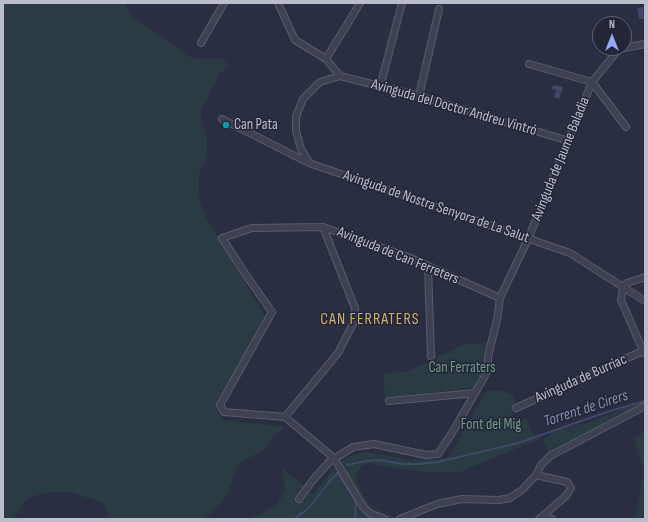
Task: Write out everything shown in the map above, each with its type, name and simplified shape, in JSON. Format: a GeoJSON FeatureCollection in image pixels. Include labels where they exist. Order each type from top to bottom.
{"type":"FeatureCollection","features":[{"type":"Feature","properties":{"kind":"street"},"geometry":{"type":"LineString","coordinates":[[201,43],[224,3]]}},
{"type":"Feature","properties":{"kind":"street"},"geometry":{"type":"LineString","coordinates":[[278,3],[295,40],[326,59],[340,76],[320,82],[303,99],[296,117],[296,131],[301,149],[309,163]]}},
{"type":"Feature","properties":{"kind":"street"},"geometry":{"type":"LineString","coordinates":[[326,59],[360,3]]}},
{"type":"Feature","properties":{"kind":"street"},"geometry":{"type":"LineString","coordinates":[[380,87],[402,3]]}},
{"type":"Feature","properties":{"kind":"street"},"geometry":{"type":"LineString","coordinates":[[419,96],[439,9]]}},
{"type":"Feature","properties":{"kind":"street","name":"Avinguda de Jaume Baladia"},"geometry":{"type":"LineString","coordinates":[[299,499],[325,466],[334,458],[353,447],[374,444],[426,456],[438,454],[476,393],[486,374],[488,352],[497,320],[500,298],[528,239],[592,82],[619,49],[645,44]]}},
{"type":"Feature","properties":{"kind":"street"},"geometry":{"type":"LineString","coordinates":[[529,64],[592,82],[626,127]]}},
{"type":"Feature","properties":{"kind":"street","name":"Avinguda del Doctor Andreu Vintró"},"geometry":{"type":"LineString","coordinates":[[340,76],[419,96],[569,141]]}},
{"type":"Feature","properties":{"kind":"street","name":"Avinguda de Nostra Senyora de La Salut"},"geometry":{"type":"LineString","coordinates":[[222,119],[309,163],[570,253],[645,301]]}},
{"type":"Feature","properties":{"kind":"street"},"geometry":{"type":"LineString","coordinates":[[323,227],[355,308],[355,320],[338,354],[285,417],[334,458],[362,505],[369,513],[384,519]]}},
{"type":"Feature","properties":{"kind":"street","name":"Avinguda de Can Ferreters"},"geometry":{"type":"LineString","coordinates":[[285,417],[224,412],[220,405],[272,312],[222,238],[252,228],[323,227],[408,257],[500,298]]}},
{"type":"Feature","properties":{"kind":"street"},"geometry":{"type":"LineString","coordinates":[[428,267],[431,356]]}},
{"type":"Feature","properties":{"kind":"street"},"geometry":{"type":"LineString","coordinates":[[644,352],[621,300],[623,288],[627,283],[645,277]]}},
{"type":"Feature","properties":{"kind":"street","name":"Avinguda de Burriac"},"geometry":{"type":"LineString","coordinates":[[516,408],[644,352]]}},
{"type":"Feature","properties":{"kind":"street"},"geometry":{"type":"LineString","coordinates":[[389,401],[476,393]]}},
{"type":"Feature","properties":{"kind":"street"},"geometry":{"type":"LineString","coordinates":[[400,519],[437,504],[462,499],[499,500],[510,498],[522,490],[536,475],[541,465],[550,456],[645,406]]}},
{"type":"Feature","properties":{"kind":"street"},"geometry":{"type":"LineString","coordinates":[[536,475],[567,482],[571,488],[566,496],[541,518]]}},
{"type":"Feature","properties":{"kind":"street"},"geometry":{"type":"LineString","coordinates":[[541,518],[552,519]]}},
{"type":"Feature","properties":{"kind":"green space"},"geometry":{"type":"Polygon","coordinates":[[[3,3],[124,3],[133,17],[192,58],[223,59],[229,65],[219,75],[201,111],[201,119],[207,140],[207,147],[205,162],[199,174],[200,203],[206,215],[205,216],[265,316],[219,400],[222,404],[217,412],[224,420],[285,427],[274,435],[263,450],[238,464],[227,495],[204,519],[109,519],[106,506],[101,502],[69,492],[48,492],[31,497],[25,501],[13,519],[3,519],[3,3]]]}},
{"type":"Feature","properties":{"kind":"green space","name":"Can Ferraters"},"geometry":{"type":"Polygon","coordinates":[[[487,343],[483,373],[474,388],[385,397],[383,373],[406,372],[428,362],[433,363],[440,356],[464,344],[487,343]]]}},
{"type":"Feature","properties":{"kind":"green space","name":"Font del Mig"},"geometry":{"type":"Polygon","coordinates":[[[486,391],[504,391],[514,397],[516,403],[511,409],[513,416],[520,420],[526,418],[532,432],[540,439],[460,472],[423,472],[369,463],[360,467],[355,478],[368,503],[382,512],[399,519],[245,519],[261,514],[276,504],[282,497],[285,488],[282,468],[313,494],[331,471],[347,458],[359,453],[367,452],[410,460],[449,457],[486,391]]]}},
{"type":"Feature","properties":{"kind":"green space"},"geometry":{"type":"Polygon","coordinates":[[[645,400],[645,405],[549,454],[543,439],[559,429],[587,423],[645,400]]]}},
{"type":"Feature","properties":{"kind":"green space"},"geometry":{"type":"Polygon","coordinates":[[[645,431],[645,519],[635,519],[644,472],[634,438],[645,431]]]}},
{"type":"Feature","properties":{"kind":"water"},"geometry":{"type":"Polygon","coordinates":[[[643,7],[644,19],[639,19],[637,8],[643,7]]]}},
{"type":"Feature","properties":{"kind":"water"},"geometry":{"type":"Polygon","coordinates":[[[554,85],[563,87],[559,99],[554,97],[556,90],[551,89],[554,85]]]}},
{"type":"Feature","properties":{"kind":"waterway","name":"Torrent de Cirers"},"geometry":{"type":"LineString","coordinates":[[347,465],[379,460],[403,464],[438,462],[518,443],[610,411],[645,401]]}},
{"type":"Feature","properties":{"kind":"waterway","name":"Torrent de Cirers"},"geometry":{"type":"LineString","coordinates":[[294,519],[309,508],[339,471]]}},
{"type":"Feature","properties":{"kind":"waterway"},"geometry":{"type":"LineString","coordinates":[[338,473],[356,502],[355,519]]}},
{"type":"Feature","properties":{"kind":"place","name":"Can Pata"},"geometry":{"type":"Point","coordinates":[226,125]}},
{"type":"Feature","properties":{"kind":"district","name":"CAN FERRATERS"},"geometry":{"type":"Point","coordinates":[370,320]}}]}
